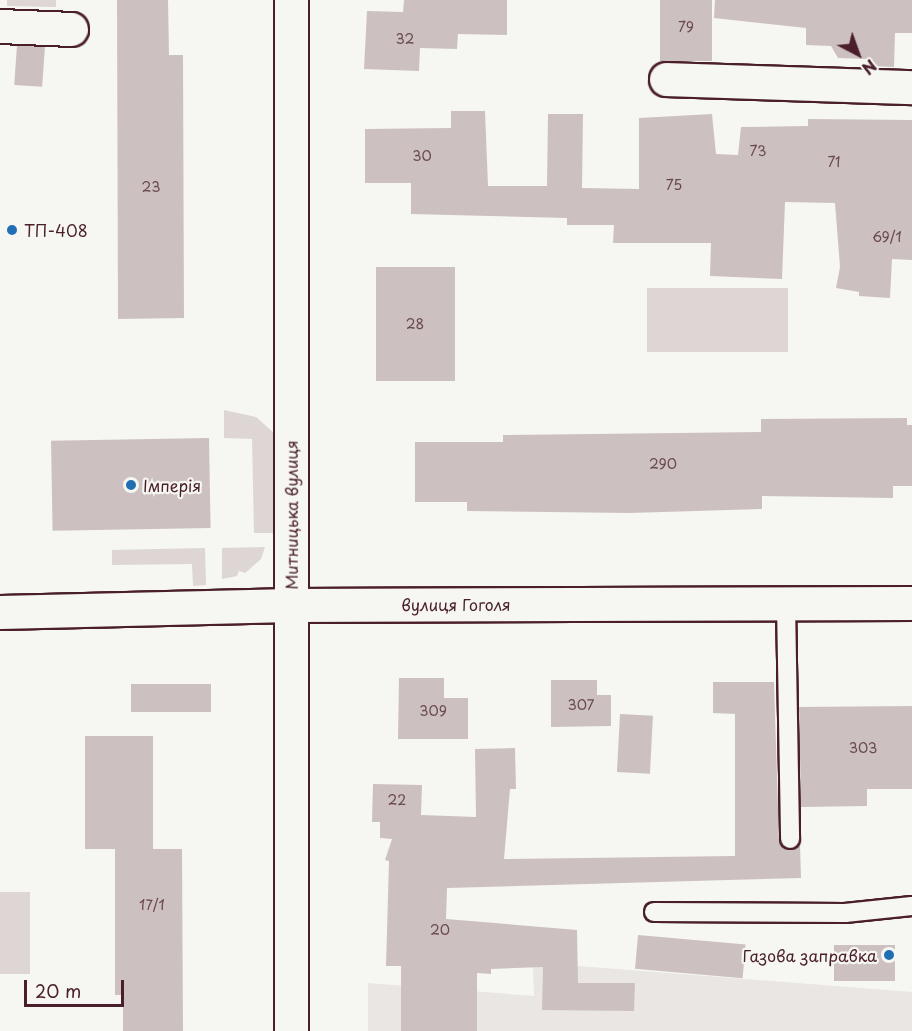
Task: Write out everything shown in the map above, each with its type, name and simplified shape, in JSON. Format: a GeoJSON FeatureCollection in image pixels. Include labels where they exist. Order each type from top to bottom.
{"type":"FeatureCollection","features":[{"type":"Feature","properties":{"kind":"street","name":"Митницька вулиця"},"geometry":{"type":"LineString","coordinates":[[291,0],[291,1031]]}},
{"type":"Feature","properties":{"kind":"street"},"geometry":{"type":"LineString","coordinates":[[0,26],[70,29]]}},
{"type":"Feature","properties":{"kind":"street"},"geometry":{"type":"LineString","coordinates":[[666,79],[912,87]]}},
{"type":"Feature","properties":{"kind":"street","name":"вулиця Гоголя"},"geometry":{"type":"LineString","coordinates":[[0,612],[291,605],[912,603]]}},
{"type":"Feature","properties":{"kind":"lane"},"geometry":{"type":"LineString","coordinates":[[786,604],[790,840]]}},
{"type":"Feature","properties":{"kind":"lane"},"geometry":{"type":"LineString","coordinates":[[654,912],[853,913],[912,906]]}},
{"type":"Feature","properties":{"kind":"shaded area"},"geometry":{"type":"Polygon","coordinates":[[[7,0],[56,0],[56,7],[7,6],[7,0]]]}},
{"type":"Feature","properties":{"kind":"shaded area"},"geometry":{"type":"Polygon","coordinates":[[[647,288],[788,288],[788,352],[647,352],[647,288]]]}},
{"type":"Feature","properties":{"kind":"shaded area"},"geometry":{"type":"Polygon","coordinates":[[[224,410],[256,417],[274,433],[274,533],[254,533],[252,439],[224,438],[224,410]]]}},
{"type":"Feature","properties":{"kind":"shaded area"},"geometry":{"type":"Polygon","coordinates":[[[265,547],[261,559],[245,573],[239,571],[237,576],[222,579],[222,548],[265,547]]]}},
{"type":"Feature","properties":{"kind":"shaded area"},"geometry":{"type":"Polygon","coordinates":[[[205,548],[206,585],[193,586],[192,564],[112,565],[112,550],[205,548]]]}},
{"type":"Feature","properties":{"kind":"shaded area"},"geometry":{"type":"Polygon","coordinates":[[[0,892],[30,892],[30,974],[0,974],[0,892]]]}},
{"type":"Feature","properties":{"kind":"shaded area"},"geometry":{"type":"Polygon","coordinates":[[[578,966],[912,992],[912,1031],[368,1031],[368,983],[534,996],[533,967],[578,966]]]}},
{"type":"Feature","properties":{"kind":"building"},"geometry":{"type":"Polygon","coordinates":[[[117,0],[168,0],[169,55],[183,55],[184,318],[118,319],[117,0]]]}},
{"type":"Feature","properties":{"kind":"building"},"geometry":{"type":"Polygon","coordinates":[[[404,0],[507,0],[507,35],[458,34],[457,49],[420,48],[419,71],[364,69],[367,11],[403,12],[404,0]]]}},
{"type":"Feature","properties":{"kind":"building"},"geometry":{"type":"Polygon","coordinates":[[[660,0],[712,0],[712,61],[660,61],[660,0]]]}},
{"type":"Feature","properties":{"kind":"building"},"geometry":{"type":"Polygon","coordinates":[[[715,0],[912,0],[912,33],[895,33],[894,67],[868,66],[868,59],[838,58],[831,46],[806,45],[806,28],[714,18],[715,0]]]}},
{"type":"Feature","properties":{"kind":"building"},"geometry":{"type":"Polygon","coordinates":[[[17,45],[45,47],[42,87],[14,85],[17,45]]]}},
{"type":"Feature","properties":{"kind":"building"},"geometry":{"type":"Polygon","coordinates":[[[451,111],[485,111],[488,186],[547,186],[548,114],[583,114],[582,188],[639,189],[639,118],[712,114],[716,154],[738,155],[741,127],[808,126],[808,119],[912,120],[912,260],[892,259],[890,298],[859,296],[859,292],[836,288],[840,267],[835,203],[785,202],[782,279],[710,276],[711,243],[613,243],[614,225],[567,225],[567,218],[411,214],[411,183],[365,183],[365,129],[451,128],[451,111]]]}},
{"type":"Feature","properties":{"kind":"building"},"geometry":{"type":"Polygon","coordinates":[[[376,267],[455,267],[455,381],[376,381],[376,267]]]}},
{"type":"Feature","properties":{"kind":"building"},"geometry":{"type":"Polygon","coordinates":[[[907,418],[907,425],[912,425],[912,486],[893,486],[893,498],[762,496],[762,509],[629,513],[467,511],[467,502],[415,502],[415,442],[503,442],[503,435],[761,432],[761,419],[907,418]]]}},
{"type":"Feature","properties":{"kind":"building","name":"Імперія"},"geometry":{"type":"Polygon","coordinates":[[[209,438],[211,528],[53,531],[51,441],[209,438]]]}},
{"type":"Feature","properties":{"kind":"building"},"geometry":{"type":"Polygon","coordinates":[[[399,678],[444,678],[444,698],[468,698],[468,739],[398,739],[399,678]]]}},
{"type":"Feature","properties":{"kind":"building"},"geometry":{"type":"Polygon","coordinates":[[[551,680],[597,680],[597,695],[611,695],[611,726],[551,727],[551,680]]]}},
{"type":"Feature","properties":{"kind":"building"},"geometry":{"type":"Polygon","coordinates":[[[713,682],[774,682],[779,839],[785,849],[800,845],[801,878],[447,888],[446,919],[577,930],[578,983],[635,983],[634,1011],[542,1010],[543,967],[491,969],[491,974],[477,973],[477,1031],[401,1031],[401,966],[386,966],[389,861],[385,860],[392,839],[380,838],[380,822],[372,822],[373,784],[422,785],[421,815],[476,817],[475,749],[515,748],[516,789],[510,789],[504,859],[735,856],[735,714],[713,713],[713,682]]]}},
{"type":"Feature","properties":{"kind":"building"},"geometry":{"type":"Polygon","coordinates":[[[131,684],[211,684],[211,712],[131,712],[131,684]]]}},
{"type":"Feature","properties":{"kind":"building"},"geometry":{"type":"Polygon","coordinates":[[[912,706],[912,789],[867,789],[867,806],[801,807],[799,707],[912,706]]]}},
{"type":"Feature","properties":{"kind":"building"},"geometry":{"type":"Polygon","coordinates":[[[620,714],[653,716],[650,774],[617,772],[620,714]]]}},
{"type":"Feature","properties":{"kind":"building"},"geometry":{"type":"Polygon","coordinates":[[[85,736],[153,736],[153,849],[182,849],[183,1031],[123,1031],[123,995],[115,995],[115,849],[85,849],[85,736]]]}},
{"type":"Feature","properties":{"kind":"building"},"geometry":{"type":"Polygon","coordinates":[[[638,935],[746,944],[743,978],[635,969],[638,935]]]}},
{"type":"Feature","properties":{"kind":"building"},"geometry":{"type":"Polygon","coordinates":[[[834,945],[895,945],[895,981],[834,981],[834,945]]]}},
{"type":"Feature","properties":{"kind":"place","name":"ТП-408"},"geometry":{"type":"Point","coordinates":[12,230]}},
{"type":"Feature","properties":{"kind":"place","name":"Імперія"},"geometry":{"type":"Point","coordinates":[131,485]}},
{"type":"Feature","properties":{"kind":"place","name":"Газова заправка"},"geometry":{"type":"Point","coordinates":[889,955]}}]}
